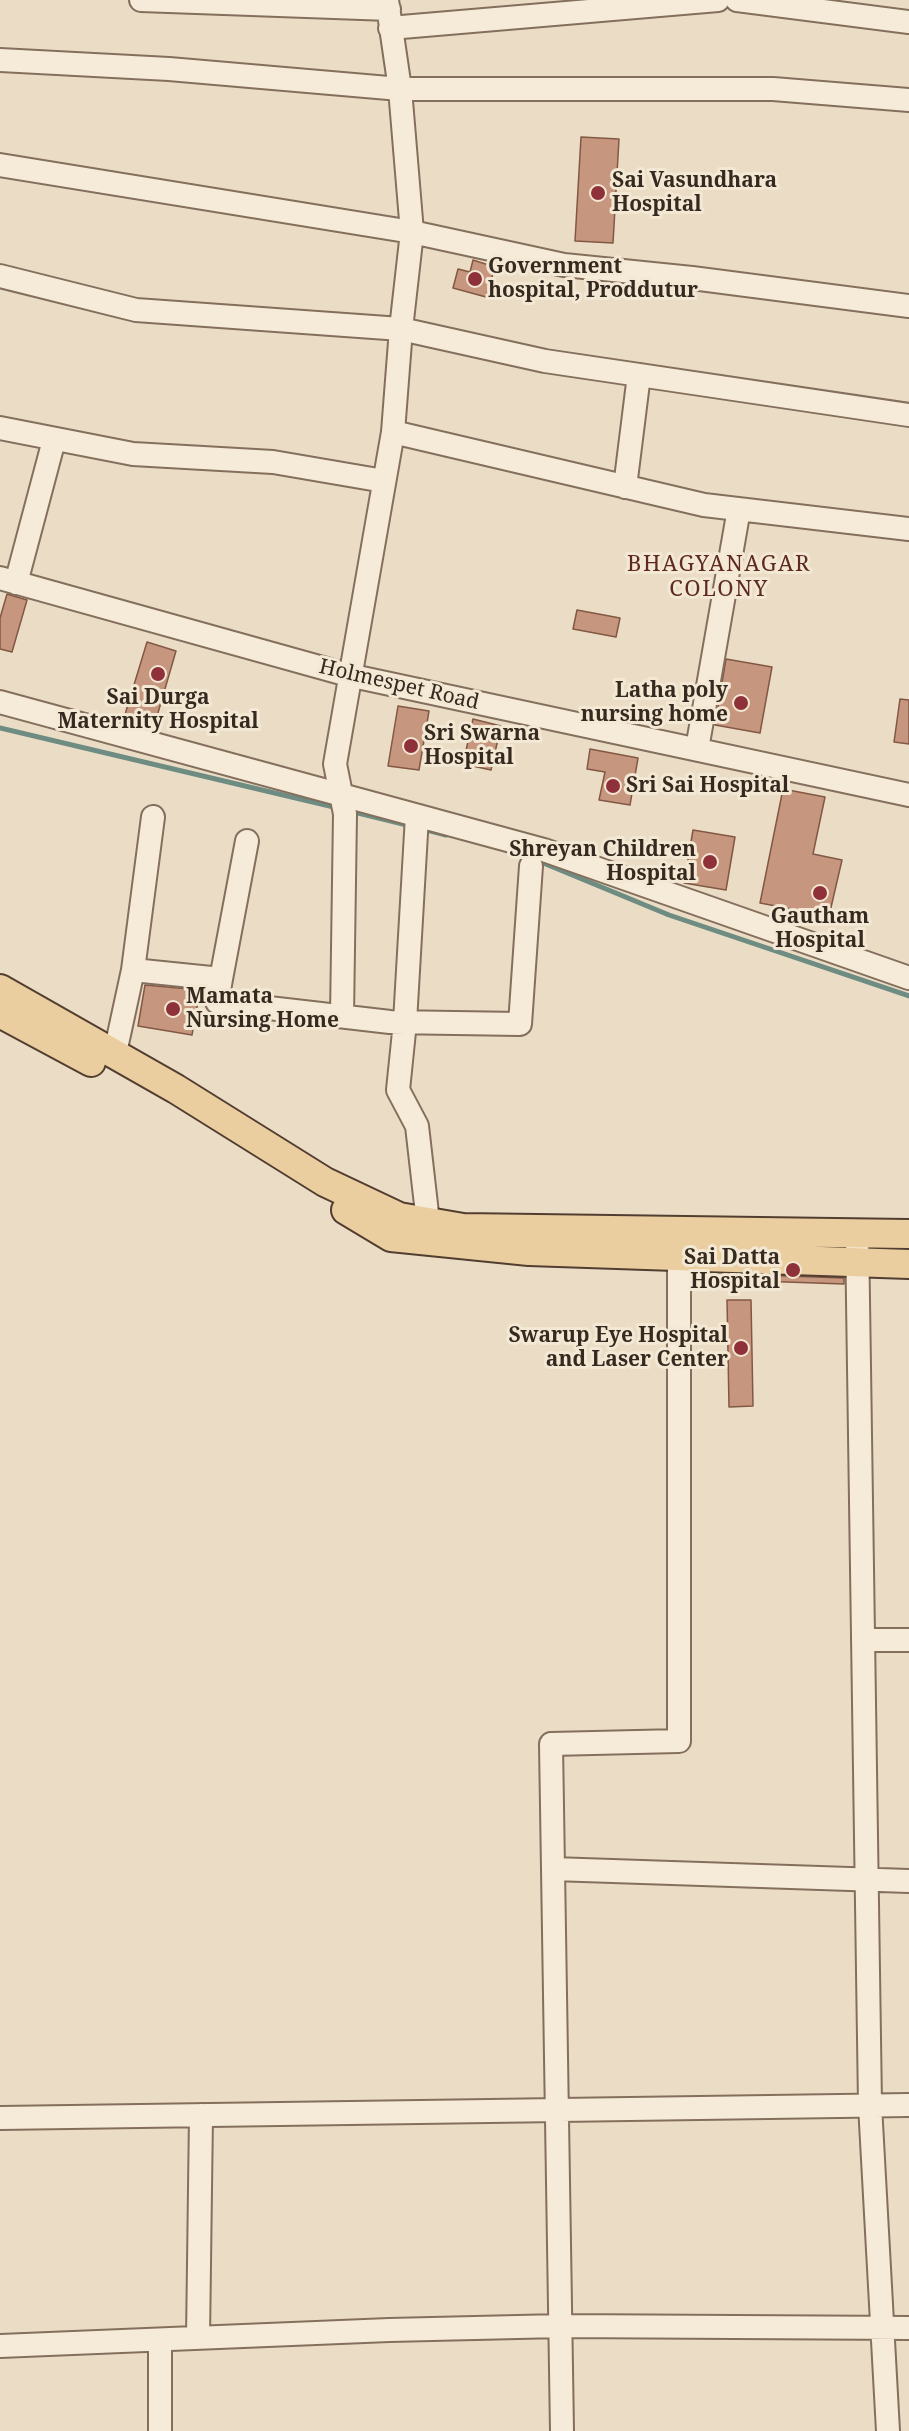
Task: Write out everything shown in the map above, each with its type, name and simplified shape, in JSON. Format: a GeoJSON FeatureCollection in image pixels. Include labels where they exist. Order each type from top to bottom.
{"type":"FeatureCollection","features":[{"type":"Feature","properties":{"kind":"main road"},"geometry":{"type":"LineString","coordinates":[[0,988],[176,1089],[325,1182],[399,1217],[463,1228],[679,1244],[857,1262],[909,1264]]}},
{"type":"Feature","properties":{"kind":"main road"},"geometry":{"type":"LineString","coordinates":[[0,1013],[78,1054],[391,1236],[530,1251],[857,1233],[909,1234]]}},
{"type":"Feature","properties":{"kind":"street"},"geometry":{"type":"LineString","coordinates":[[141,0],[389,12],[718,0]]}},
{"type":"Feature","properties":{"kind":"street"},"geometry":{"type":"LineString","coordinates":[[737,0],[909,22]]}},
{"type":"Feature","properties":{"kind":"street"},"geometry":{"type":"LineString","coordinates":[[342,1016],[345,814],[334,764],[393,432],[412,232],[400,89],[389,12]]}},
{"type":"Feature","properties":{"kind":"street"},"geometry":{"type":"LineString","coordinates":[[0,60],[169,69],[400,89],[773,89],[909,100]]}},
{"type":"Feature","properties":{"kind":"street"},"geometry":{"type":"LineString","coordinates":[[0,165],[412,232],[564,265],[692,278],[909,306]]}},
{"type":"Feature","properties":{"kind":"street"},"geometry":{"type":"LineString","coordinates":[[0,276],[136,310],[401,329],[545,361],[909,415]]}},
{"type":"Feature","properties":{"kind":"street"},"geometry":{"type":"LineString","coordinates":[[625,487],[639,375]]}},
{"type":"Feature","properties":{"kind":"street"},"geometry":{"type":"LineString","coordinates":[[0,428],[133,454],[273,462],[384,481]]}},
{"type":"Feature","properties":{"kind":"street"},"geometry":{"type":"LineString","coordinates":[[393,432],[704,505],[909,529]]}},
{"type":"Feature","properties":{"kind":"street"},"geometry":{"type":"LineString","coordinates":[[8,581],[54,440]]}},
{"type":"Feature","properties":{"kind":"street"},"geometry":{"type":"LineString","coordinates":[[697,749],[739,509]]}},
{"type":"Feature","properties":{"kind":"street","name":"Holmespet Road"},"geometry":{"type":"LineString","coordinates":[[8,581],[348,675],[909,795]]}},
{"type":"Feature","properties":{"kind":"street"},"geometry":{"type":"LineString","coordinates":[[0,702],[544,850],[909,978]]}},
{"type":"Feature","properties":{"kind":"street"},"geometry":{"type":"LineString","coordinates":[[417,816],[405,1022],[398,1090],[417,1126],[428,1222]]}},
{"type":"Feature","properties":{"kind":"street"},"geometry":{"type":"LineString","coordinates":[[114,1053],[133,970],[153,817]]}},
{"type":"Feature","properties":{"kind":"street"},"geometry":{"type":"LineString","coordinates":[[247,841],[217,1002],[405,1022],[520,1024],[531,866]]}},
{"type":"Feature","properties":{"kind":"street"},"geometry":{"type":"LineString","coordinates":[[133,970],[221,979]]}},
{"type":"Feature","properties":{"kind":"street"},"geometry":{"type":"LineString","coordinates":[[857,1233],[870,2105],[888,2431]]}},
{"type":"Feature","properties":{"kind":"street"},"geometry":{"type":"LineString","coordinates":[[562,2431],[551,1744],[680,1741],[679,1244]]}},
{"type":"Feature","properties":{"kind":"street"},"geometry":{"type":"LineString","coordinates":[[863,1640],[909,1640]]}},
{"type":"Feature","properties":{"kind":"street"},"geometry":{"type":"LineString","coordinates":[[553,1869],[909,1881]]}},
{"type":"Feature","properties":{"kind":"street"},"geometry":{"type":"LineString","coordinates":[[0,2118],[909,2105]]}},
{"type":"Feature","properties":{"kind":"street"},"geometry":{"type":"LineString","coordinates":[[198,2338],[201,2115]]}},
{"type":"Feature","properties":{"kind":"street"},"geometry":{"type":"LineString","coordinates":[[0,2346],[389,2330],[561,2326],[909,2328]]}},
{"type":"Feature","properties":{"kind":"street"},"geometry":{"type":"LineString","coordinates":[[160,2340],[160,2431]]}},
{"type":"Feature","properties":{"kind":"building"},"geometry":{"type":"Polygon","coordinates":[[[581,137],[619,139],[613,243],[575,241],[581,137]]]}},
{"type":"Feature","properties":{"kind":"building"},"geometry":{"type":"Polygon","coordinates":[[[473,260],[495,267],[486,297],[453,288],[458,269],[470,272],[473,260]]]}},
{"type":"Feature","properties":{"kind":"building"},"geometry":{"type":"Polygon","coordinates":[[[7,594],[27,600],[12,652],[0,649],[0,618],[7,594]]]}},
{"type":"Feature","properties":{"kind":"building"},"geometry":{"type":"Polygon","coordinates":[[[577,610],[620,618],[616,637],[573,629],[577,610]]]}},
{"type":"Feature","properties":{"kind":"building"},"geometry":{"type":"Polygon","coordinates":[[[147,642],[176,651],[153,730],[123,721],[147,642]]]}},
{"type":"Feature","properties":{"kind":"building"},"geometry":{"type":"Polygon","coordinates":[[[726,659],[772,667],[760,733],[715,725],[726,659]]]}},
{"type":"Feature","properties":{"kind":"building"},"geometry":{"type":"Polygon","coordinates":[[[900,699],[909,700],[909,744],[894,742],[900,699]]]}},
{"type":"Feature","properties":{"kind":"building"},"geometry":{"type":"Polygon","coordinates":[[[398,706],[429,711],[419,770],[388,766],[398,706]]]}},
{"type":"Feature","properties":{"kind":"building"},"geometry":{"type":"Polygon","coordinates":[[[473,719],[501,726],[491,770],[463,764],[473,719]]]}},
{"type":"Feature","properties":{"kind":"building"},"geometry":{"type":"Polygon","coordinates":[[[590,749],[638,758],[630,805],[599,800],[605,772],[587,769],[590,749]]]}},
{"type":"Feature","properties":{"kind":"building"},"geometry":{"type":"Polygon","coordinates":[[[783,789],[825,797],[813,854],[842,860],[829,916],[760,903],[783,789]]]}},
{"type":"Feature","properties":{"kind":"building"},"geometry":{"type":"Polygon","coordinates":[[[693,830],[735,837],[726,890],[684,883],[693,830]]]}},
{"type":"Feature","properties":{"kind":"building"},"geometry":{"type":"Polygon","coordinates":[[[145,985],[200,990],[192,1035],[138,1026],[145,985]]]}},
{"type":"Feature","properties":{"kind":"building"},"geometry":{"type":"Polygon","coordinates":[[[758,1275],[844,1278],[844,1284],[757,1281],[758,1275]]]}},
{"type":"Feature","properties":{"kind":"building"},"geometry":{"type":"Polygon","coordinates":[[[727,1300],[751,1300],[753,1406],[729,1407],[727,1300]]]}},
{"type":"Feature","properties":{"kind":"waterway"},"geometry":{"type":"LineString","coordinates":[[0,728],[338,808]]}},
{"type":"Feature","properties":{"kind":"waterway"},"geometry":{"type":"LineString","coordinates":[[350,811],[411,826]]}},
{"type":"Feature","properties":{"kind":"waterway"},"geometry":{"type":"LineString","coordinates":[[423,829],[446,835]]}},
{"type":"Feature","properties":{"kind":"waterway"},"geometry":{"type":"LineString","coordinates":[[536,860],[669,915],[909,996]]}},
{"type":"Feature","properties":{"kind":"place","name":"Sai Vasundhara Hospital"},"geometry":{"type":"Point","coordinates":[598,193]}},
{"type":"Feature","properties":{"kind":"place","name":"Government hospital, Proddutur"},"geometry":{"type":"Point","coordinates":[475,279]}},
{"type":"Feature","properties":{"kind":"place","name":"Sai Durga Maternity Hospital"},"geometry":{"type":"Point","coordinates":[158,674]}},
{"type":"Feature","properties":{"kind":"place","name":"Latha poly nursing home"},"geometry":{"type":"Point","coordinates":[741,703]}},
{"type":"Feature","properties":{"kind":"place","name":"Sri Swarna Hospital"},"geometry":{"type":"Point","coordinates":[411,746]}},
{"type":"Feature","properties":{"kind":"place","name":"Sri Sai Hospital"},"geometry":{"type":"Point","coordinates":[613,786]}},
{"type":"Feature","properties":{"kind":"place","name":"Shreyan Children Hospital"},"geometry":{"type":"Point","coordinates":[710,862]}},
{"type":"Feature","properties":{"kind":"place","name":"Gautham Hospital"},"geometry":{"type":"Point","coordinates":[820,893]}},
{"type":"Feature","properties":{"kind":"place","name":"Mamata Nursing Home"},"geometry":{"type":"Point","coordinates":[173,1009]}},
{"type":"Feature","properties":{"kind":"place","name":"Sai Datta Hospital"},"geometry":{"type":"Point","coordinates":[793,1270]}},
{"type":"Feature","properties":{"kind":"place","name":"Swarup Eye Hospital and Laser Center"},"geometry":{"type":"Point","coordinates":[741,1348]}},
{"type":"Feature","properties":{"kind":"district","name":"BHAGYANAGAR COLONY"},"geometry":{"type":"Point","coordinates":[719,578]}}]}
